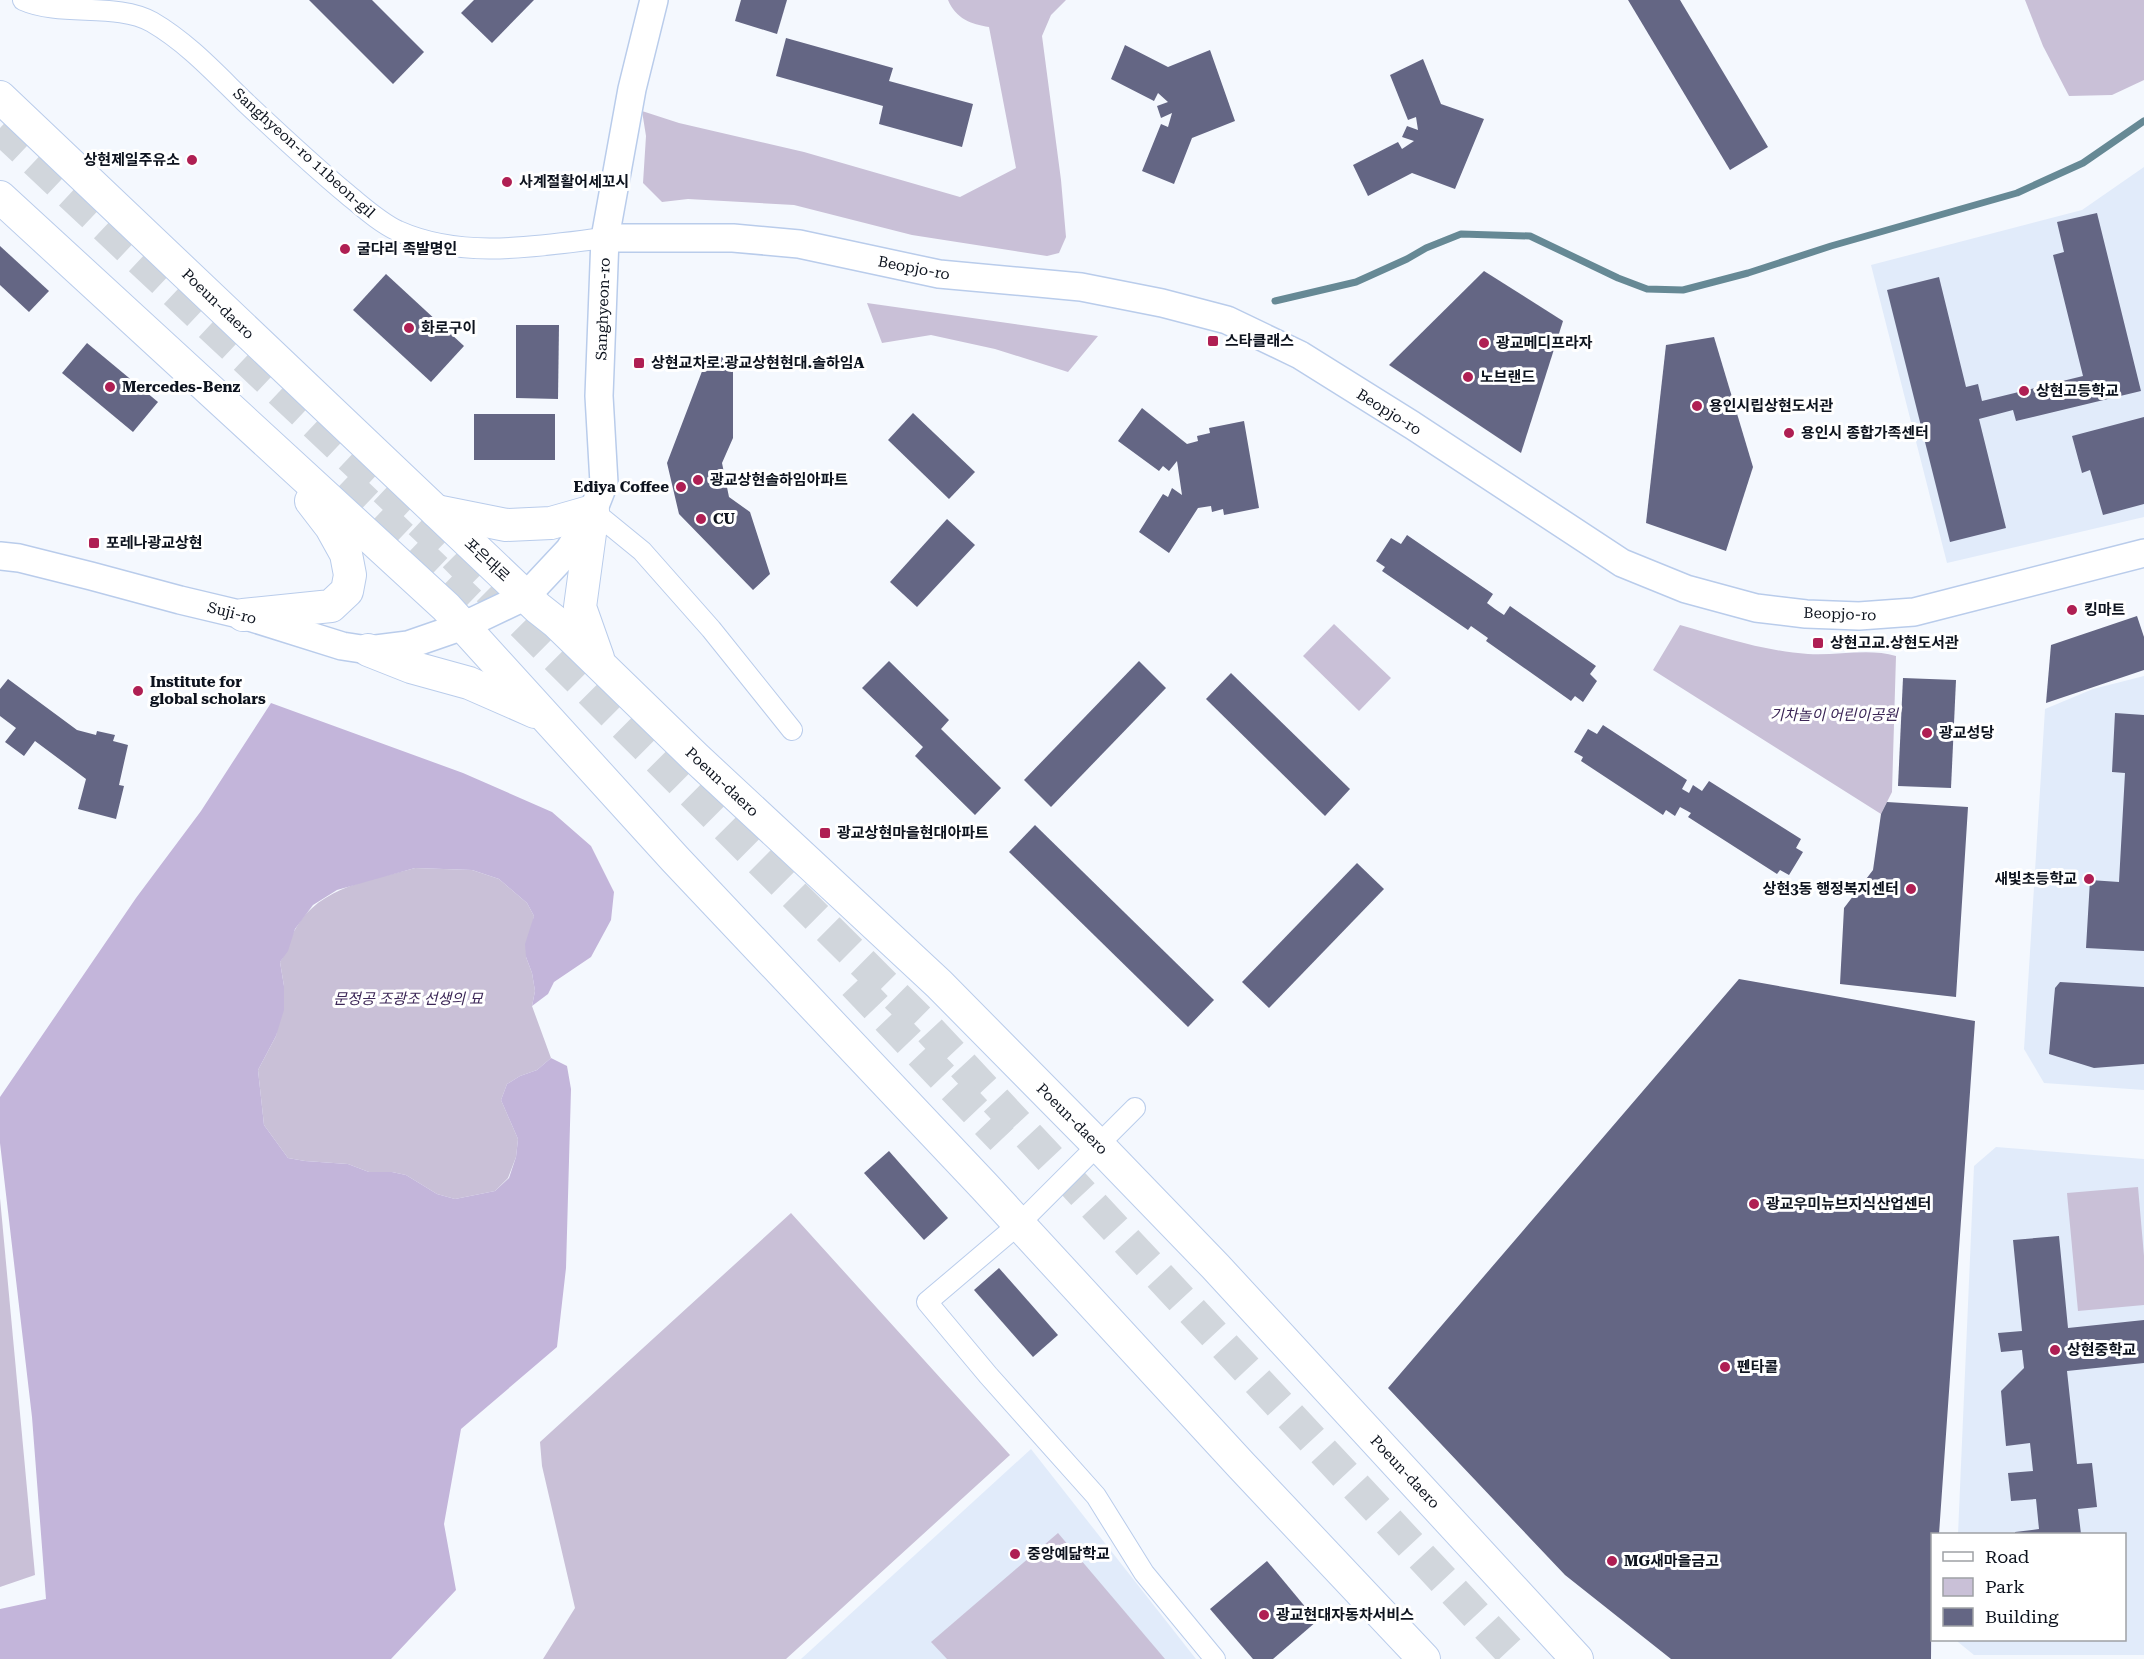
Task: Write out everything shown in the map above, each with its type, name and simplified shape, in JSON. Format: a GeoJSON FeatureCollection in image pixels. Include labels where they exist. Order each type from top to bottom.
{"type":"FeatureCollection","features":[{"type":"Feature","properties":{"kind":"main road","name":"Poeun-daero"},"geometry":{"type":"LineString","coordinates":[[0,97],[436,511]]}},
{"type":"Feature","properties":{"kind":"main road"},"geometry":{"type":"LineString","coordinates":[[0,197],[446,607],[683,867],[1020,1224],[1241,1465],[1424,1659]]}},
{"type":"Feature","properties":{"kind":"main road"},"geometry":{"type":"LineString","coordinates":[[243,615],[331,606],[347,591],[350,575],[346,554],[331,527],[313,504],[289,461]]}},
{"type":"Feature","properties":{"kind":"main road"},"geometry":{"type":"LineString","coordinates":[[436,511],[506,525],[551,523],[593,512],[580,607],[601,665]]}},
{"type":"Feature","properties":{"kind":"main road","name":"포은대로"},"geometry":{"type":"LineString","coordinates":[[436,511],[601,665]]}},
{"type":"Feature","properties":{"kind":"main road"},"geometry":{"type":"LineString","coordinates":[[368,650],[411,667],[469,683],[546,717]]}},
{"type":"Feature","properties":{"kind":"main road","name":"Poeun-daero"},"geometry":{"type":"LineString","coordinates":[[601,665],[695,757],[939,984],[1098,1145],[1215,1266],[1577,1659]]}},
{"type":"Feature","properties":{"kind":"street","name":"Sanghyeon-ro 11beon-gil"},"geometry":{"type":"LineString","coordinates":[[23,0],[48,8],[126,14],[149,20],[171,34],[200,58],[329,179],[374,216],[398,231],[431,242],[498,248],[605,238]]}},
{"type":"Feature","properties":{"kind":"street","name":"Sanghyeon-ro"},"geometry":{"type":"LineString","coordinates":[[526,596],[569,550],[593,512],[604,483],[599,396],[605,238],[632,89],[654,0]]}},
{"type":"Feature","properties":{"kind":"street","name":"Beopjo-ro"},"geometry":{"type":"LineString","coordinates":[[605,238],[733,238],[798,244],[939,274],[1081,287],[1162,303],[1227,320],[1300,355],[1412,425],[1622,563],[1686,589],[1756,608],[1797,613],[1859,616],[1914,612],[2144,553]]}},
{"type":"Feature","properties":{"kind":"street"},"geometry":{"type":"LineString","coordinates":[[593,512],[650,560],[711,629],[792,730]]}},
{"type":"Feature","properties":{"kind":"street","name":"Suji-ro"},"geometry":{"type":"LineString","coordinates":[[0,556],[19,558],[243,615],[342,646],[368,650],[408,645],[463,626],[526,596]]}},
{"type":"Feature","properties":{"kind":"street"},"geometry":{"type":"LineString","coordinates":[[1135,1108],[1020,1224],[927,1302],[988,1375],[1096,1496],[1144,1573],[1215,1659]]}},
{"type":"Feature","properties":{"kind":"shaded area","name":"상현고등학교"},"geometry":{"type":"Polygon","coordinates":[[[2144,167],[2144,517],[1947,563],[1871,265],[2082,210],[2144,167]]]}},
{"type":"Feature","properties":{"kind":"shaded area","name":"새빛초등학교"},"geometry":{"type":"Polygon","coordinates":[[[2144,676],[2144,1090],[2044,1083],[2024,1049],[2045,709],[2093,689],[2144,676]]]}},
{"type":"Feature","properties":{"kind":"shaded area"},"geometry":{"type":"Polygon","coordinates":[[[271,703],[463,773],[552,812],[591,846],[614,892],[611,920],[591,957],[554,982],[548,994],[532,1006],[535,991],[525,944],[534,916],[527,903],[499,879],[472,870],[415,868],[337,890],[313,905],[295,929],[288,951],[280,962],[284,986],[284,1010],[276,1036],[258,1070],[264,1125],[288,1158],[348,1164],[369,1172],[392,1172],[406,1175],[437,1194],[455,1199],[495,1191],[509,1178],[516,1157],[518,1139],[501,1100],[507,1084],[537,1070],[551,1058],[567,1066],[571,1089],[566,1268],[557,1347],[461,1429],[444,1524],[456,1590],[391,1659],[0,1659],[0,1609],[46,1599],[32,1417],[0,1143],[0,1097],[136,898],[201,811],[271,703]]]}},
{"type":"Feature","properties":{"kind":"shaded area","name":"상현중학교"},"geometry":{"type":"Polygon","coordinates":[[[1996,1147],[2144,1159],[2144,1655],[1974,1655],[1958,1641],[2126,1641],[2126,1533],[1958,1533],[1974,1166],[1996,1147]]]}},
{"type":"Feature","properties":{"kind":"shaded area","name":"중앙예닮학교"},"geometry":{"type":"Polygon","coordinates":[[[1031,1449],[1196,1659],[801,1659],[1031,1449]]]}},
{"type":"Feature","properties":{"kind":"green space"},"geometry":{"type":"Polygon","coordinates":[[[948,0],[1066,0],[1051,15],[1042,36],[1066,237],[1059,253],[1047,256],[912,235],[794,205],[688,199],[662,202],[643,183],[646,136],[642,111],[679,123],[804,152],[960,197],[1016,168],[989,27],[965,20],[955,12],[948,0]]]}},
{"type":"Feature","properties":{"kind":"green space"},"geometry":{"type":"Polygon","coordinates":[[[2025,0],[2144,0],[2144,80],[2112,95],[2069,96],[2043,46],[2025,0]]]}},
{"type":"Feature","properties":{"kind":"green space"},"geometry":{"type":"Polygon","coordinates":[[[867,303],[1098,336],[1068,372],[995,349],[931,335],[882,343],[867,303]]]}},
{"type":"Feature","properties":{"kind":"green space"},"geometry":{"type":"Polygon","coordinates":[[[1334,624],[1391,678],[1359,711],[1303,656],[1334,624]]]}},
{"type":"Feature","properties":{"kind":"green space","name":"기차놀이 어린이공원"},"geometry":{"type":"Polygon","coordinates":[[[1680,625],[1775,650],[1819,654],[1864,652],[1896,656],[1892,792],[1881,814],[1653,670],[1680,625]]]}},
{"type":"Feature","properties":{"kind":"green space","name":"문정공 조광조 선생의 묘"},"geometry":{"type":"Polygon","coordinates":[[[415,868],[472,870],[499,879],[527,903],[534,916],[526,957],[535,991],[532,1006],[551,1058],[537,1070],[507,1084],[501,1100],[518,1139],[516,1157],[508,1178],[495,1191],[455,1199],[437,1194],[406,1175],[392,1172],[369,1172],[348,1164],[288,1158],[264,1125],[258,1070],[276,1036],[284,986],[280,962],[296,928],[306,914],[333,894],[365,881],[415,868]]]}},
{"type":"Feature","properties":{"kind":"green space"},"geometry":{"type":"Polygon","coordinates":[[[2138,1187],[2144,1256],[2144,1305],[2078,1311],[2067,1193],[2138,1187]]]}},
{"type":"Feature","properties":{"kind":"green space"},"geometry":{"type":"Polygon","coordinates":[[[0,1198],[35,1575],[0,1587],[0,1198]]]}},
{"type":"Feature","properties":{"kind":"green space"},"geometry":{"type":"Polygon","coordinates":[[[791,1213],[1010,1455],[786,1659],[543,1659],[575,1608],[542,1466],[540,1442],[791,1213]]]}},
{"type":"Feature","properties":{"kind":"green space"},"geometry":{"type":"Polygon","coordinates":[[[1058,1533],[1165,1659],[947,1659],[931,1642],[1058,1533]]]}},
{"type":"Feature","properties":{"kind":"building"},"geometry":{"type":"Polygon","coordinates":[[[309,0],[372,0],[424,52],[393,84],[309,0]]]}},
{"type":"Feature","properties":{"kind":"building"},"geometry":{"type":"Polygon","coordinates":[[[474,0],[534,0],[492,43],[461,13],[474,0]]]}},
{"type":"Feature","properties":{"kind":"building"},"geometry":{"type":"Polygon","coordinates":[[[741,0],[787,0],[777,34],[735,21],[741,0]]]}},
{"type":"Feature","properties":{"kind":"building"},"geometry":{"type":"Polygon","coordinates":[[[1628,0],[1680,0],[1768,147],[1730,170],[1628,0]]]}},
{"type":"Feature","properties":{"kind":"building"},"geometry":{"type":"Polygon","coordinates":[[[786,38],[893,68],[889,81],[973,104],[962,147],[879,124],[883,106],[776,76],[786,38]]]}},
{"type":"Feature","properties":{"kind":"building"},"geometry":{"type":"Polygon","coordinates":[[[1125,45],[1168,67],[1210,50],[1235,121],[1192,138],[1174,184],[1142,171],[1161,124],[1168,127],[1172,113],[1161,118],[1157,106],[1168,102],[1158,93],[1154,101],[1111,79],[1125,45]]]}},
{"type":"Feature","properties":{"kind":"building"},"geometry":{"type":"Polygon","coordinates":[[[1423,59],[1441,104],[1484,119],[1455,189],[1412,173],[1368,196],[1353,165],[1398,142],[1402,149],[1414,141],[1402,137],[1407,126],[1418,130],[1416,117],[1408,120],[1390,75],[1423,59]]]}},
{"type":"Feature","properties":{"kind":"building"},"geometry":{"type":"Polygon","coordinates":[[[2097,213],[2141,391],[2016,421],[2013,410],[1979,419],[2006,528],[1950,542],[1887,290],[1939,277],[1966,387],[1978,384],[1982,401],[2083,376],[2053,255],[2064,252],[2057,222],[2097,213]]]}},
{"type":"Feature","properties":{"kind":"building"},"geometry":{"type":"Polygon","coordinates":[[[0,246],[49,291],[29,312],[0,285],[0,246]]]}},
{"type":"Feature","properties":{"kind":"building","name":"광교메디프라자"},"geometry":{"type":"Polygon","coordinates":[[[1484,271],[1563,321],[1521,453],[1389,365],[1484,271]]]}},
{"type":"Feature","properties":{"kind":"building","name":"화로구이"},"geometry":{"type":"Polygon","coordinates":[[[386,274],[464,346],[431,382],[353,310],[386,274]]]}},
{"type":"Feature","properties":{"kind":"building"},"geometry":{"type":"Polygon","coordinates":[[[516,325],[559,325],[558,399],[516,398],[516,325]]]}},
{"type":"Feature","properties":{"kind":"building","name":"용인시립상현도서관"},"geometry":{"type":"Polygon","coordinates":[[[1714,337],[1753,467],[1726,551],[1646,523],[1666,345],[1714,337]]]}},
{"type":"Feature","properties":{"kind":"building","name":"Mercedes-Benz"},"geometry":{"type":"Polygon","coordinates":[[[87,343],[158,402],[133,432],[62,373],[87,343]]]}},
{"type":"Feature","properties":{"kind":"building","name":"광교상현솔하임아파트"},"geometry":{"type":"Polygon","coordinates":[[[709,353],[733,361],[733,438],[722,463],[729,497],[750,512],[770,574],[753,590],[679,514],[667,463],[709,353]]]}},
{"type":"Feature","properties":{"kind":"building"},"geometry":{"type":"Polygon","coordinates":[[[1142,408],[1187,444],[1198,441],[1197,436],[1210,433],[1209,428],[1244,421],[1259,508],[1224,515],[1223,509],[1212,512],[1211,506],[1198,508],[1169,553],[1139,532],[1163,494],[1168,497],[1172,488],[1182,495],[1177,461],[1169,471],[1163,466],[1159,471],[1118,441],[1142,408]]]}},
{"type":"Feature","properties":{"kind":"building"},"geometry":{"type":"Polygon","coordinates":[[[913,413],[975,472],[949,499],[888,440],[913,413]]]}},
{"type":"Feature","properties":{"kind":"building"},"geometry":{"type":"Polygon","coordinates":[[[474,414],[555,414],[555,460],[474,460],[474,414]]]}},
{"type":"Feature","properties":{"kind":"building"},"geometry":{"type":"Polygon","coordinates":[[[2144,417],[2144,504],[2103,515],[2090,470],[2082,473],[2072,436],[2144,417]]]}},
{"type":"Feature","properties":{"kind":"building"},"geometry":{"type":"Polygon","coordinates":[[[947,519],[975,545],[917,607],[890,582],[947,519]]]}},
{"type":"Feature","properties":{"kind":"building"},"geometry":{"type":"Polygon","coordinates":[[[1407,535],[1493,594],[1487,603],[1495,609],[1504,615],[1510,606],[1596,666],[1590,674],[1597,681],[1583,702],[1575,696],[1571,701],[1486,641],[1488,638],[1471,626],[1468,630],[1382,571],[1385,567],[1376,561],[1391,538],[1401,544],[1407,535]]]}},
{"type":"Feature","properties":{"kind":"building"},"geometry":{"type":"Polygon","coordinates":[[[2137,616],[2144,637],[2144,670],[2046,703],[2051,645],[2137,616]]]}},
{"type":"Feature","properties":{"kind":"building"},"geometry":{"type":"Polygon","coordinates":[[[889,661],[949,720],[941,729],[1001,788],[975,815],[915,756],[923,747],[862,688],[889,661]]]}},
{"type":"Feature","properties":{"kind":"building"},"geometry":{"type":"Polygon","coordinates":[[[1139,661],[1166,688],[1051,807],[1024,780],[1139,661]]]}},
{"type":"Feature","properties":{"kind":"building"},"geometry":{"type":"Polygon","coordinates":[[[1231,673],[1350,789],[1325,816],[1206,699],[1231,673]]]}},
{"type":"Feature","properties":{"kind":"building","name":"광교성당"},"geometry":{"type":"Polygon","coordinates":[[[1903,678],[1956,680],[1951,788],[1898,786],[1903,678]]]}},
{"type":"Feature","properties":{"kind":"building"},"geometry":{"type":"Polygon","coordinates":[[[8,679],[77,730],[96,735],[97,731],[115,735],[113,741],[128,745],[119,785],[124,786],[116,819],[78,809],[86,779],[35,741],[24,756],[5,742],[16,728],[0,716],[0,689],[8,679]]]}},
{"type":"Feature","properties":{"kind":"building"},"geometry":{"type":"Polygon","coordinates":[[[2115,713],[2144,715],[2144,951],[2086,948],[2090,880],[2119,882],[2125,773],[2112,772],[2115,713]]]}},
{"type":"Feature","properties":{"kind":"building"},"geometry":{"type":"Polygon","coordinates":[[[1603,725],[1687,780],[1682,789],[1689,793],[1693,785],[1702,791],[1709,781],[1801,839],[1796,848],[1803,852],[1789,875],[1780,870],[1777,874],[1688,817],[1691,813],[1680,807],[1675,816],[1666,810],[1663,815],[1581,761],[1583,757],[1574,752],[1588,729],[1597,734],[1603,725]]]}},
{"type":"Feature","properties":{"kind":"building","name":"상현3동 행정복지센터"},"geometry":{"type":"Polygon","coordinates":[[[1887,802],[1968,807],[1956,997],[1840,984],[1844,908],[1873,870],[1881,814],[1887,802]]]}},
{"type":"Feature","properties":{"kind":"building"},"geometry":{"type":"Polygon","coordinates":[[[1035,825],[1214,1000],[1188,1027],[1009,852],[1035,825]]]}},
{"type":"Feature","properties":{"kind":"building"},"geometry":{"type":"Polygon","coordinates":[[[1357,863],[1384,889],[1269,1008],[1242,982],[1357,863]]]}},
{"type":"Feature","properties":{"kind":"building","name":"광교우미뉴브지식산업센터"},"geometry":{"type":"Polygon","coordinates":[[[1739,979],[1975,1021],[1939,1533],[1931,1533],[1931,1659],[1671,1659],[1565,1575],[1388,1388],[1739,979]]]}},
{"type":"Feature","properties":{"kind":"building"},"geometry":{"type":"Polygon","coordinates":[[[2060,982],[2144,987],[2144,1064],[2094,1068],[2049,1054],[2055,988],[2060,982]]]}},
{"type":"Feature","properties":{"kind":"building"},"geometry":{"type":"Polygon","coordinates":[[[889,1151],[948,1218],[924,1240],[864,1173],[889,1151]]]}},
{"type":"Feature","properties":{"kind":"building"},"geometry":{"type":"Polygon","coordinates":[[[2059,1236],[2068,1328],[2144,1320],[2144,1363],[2067,1371],[2077,1464],[2092,1463],[2097,1507],[2078,1509],[2081,1533],[2015,1533],[2039,1529],[2036,1499],[2011,1501],[2008,1473],[2033,1471],[2030,1443],[2006,1446],[2001,1391],[2024,1368],[2022,1350],[2001,1352],[1998,1333],[2022,1331],[2013,1240],[2059,1236]]]}},
{"type":"Feature","properties":{"kind":"building"},"geometry":{"type":"Polygon","coordinates":[[[999,1268],[1058,1335],[1033,1357],[974,1290],[999,1268]]]}},
{"type":"Feature","properties":{"kind":"building","name":"광교현대자동차서비스"},"geometry":{"type":"Polygon","coordinates":[[[1267,1561],[1317,1621],[1273,1659],[1253,1659],[1210,1609],[1267,1561]]]}},
{"type":"Feature","properties":{"kind":"waterway"},"geometry":{"type":"LineString","coordinates":[[1275,301],[1356,282],[1426,248],[1461,234],[1530,236],[1618,278],[1647,289],[1683,290],[1748,273],[1831,246],[2017,193],[2083,163],[2144,121]]}},
{"type":"Feature","properties":{"kind":"tunnel"},"geometry":{"type":"LineString","coordinates":[[0,128],[435,537],[926,1026],[1517,1659]]}},
{"type":"Feature","properties":{"kind":"tunnel"},"geometry":{"type":"LineString","coordinates":[[344,481],[470,602]]}},
{"type":"Feature","properties":{"kind":"tunnel"},"geometry":{"type":"LineString","coordinates":[[854,984],[1002,1139]]}},
{"type":"Feature","properties":{"kind":"place","name":"상현제일주유소"},"geometry":{"type":"Point","coordinates":[192,160]}},
{"type":"Feature","properties":{"kind":"place","name":"사계절활어세꼬시"},"geometry":{"type":"Point","coordinates":[507,182]}},
{"type":"Feature","properties":{"kind":"place","name":"굴다리 족발명인"},"geometry":{"type":"Point","coordinates":[345,249]}},
{"type":"Feature","properties":{"kind":"place","name":"화로구이"},"geometry":{"type":"Point","coordinates":[409,328]}},
{"type":"Feature","properties":{"kind":"place","name":"스타클래스"},"geometry":{"type":"Point","coordinates":[1213,341]}},
{"type":"Feature","properties":{"kind":"place","name":"광교메디프라자"},"geometry":{"type":"Point","coordinates":[1484,343]}},
{"type":"Feature","properties":{"kind":"place","name":"상현교차로.광교상현현대.솔하임A"},"geometry":{"type":"Point","coordinates":[639,363]}},
{"type":"Feature","properties":{"kind":"place","name":"노브랜드"},"geometry":{"type":"Point","coordinates":[1468,377]}},
{"type":"Feature","properties":{"kind":"place","name":"Mercedes-Benz"},"geometry":{"type":"Point","coordinates":[110,387]}},
{"type":"Feature","properties":{"kind":"place","name":"상현고등학교"},"geometry":{"type":"Point","coordinates":[2024,391]}},
{"type":"Feature","properties":{"kind":"place","name":"용인시립상현도서관"},"geometry":{"type":"Point","coordinates":[1697,406]}},
{"type":"Feature","properties":{"kind":"place","name":"용인시 종합가족센터"},"geometry":{"type":"Point","coordinates":[1789,433]}},
{"type":"Feature","properties":{"kind":"place","name":"광교상현솔하임아파트"},"geometry":{"type":"Point","coordinates":[698,480]}},
{"type":"Feature","properties":{"kind":"place","name":"Ediya Coffee"},"geometry":{"type":"Point","coordinates":[681,487]}},
{"type":"Feature","properties":{"kind":"place","name":"CU"},"geometry":{"type":"Point","coordinates":[701,519]}},
{"type":"Feature","properties":{"kind":"place","name":"포레나광교상현"},"geometry":{"type":"Point","coordinates":[94,543]}},
{"type":"Feature","properties":{"kind":"place","name":"킹마트"},"geometry":{"type":"Point","coordinates":[2072,610]}},
{"type":"Feature","properties":{"kind":"place","name":"상현고교.상현도서관"},"geometry":{"type":"Point","coordinates":[1818,643]}},
{"type":"Feature","properties":{"kind":"place","name":"Institute for global scholars"},"geometry":{"type":"Point","coordinates":[138,691]}},
{"type":"Feature","properties":{"kind":"place","name":"광교성당"},"geometry":{"type":"Point","coordinates":[1927,733]}},
{"type":"Feature","properties":{"kind":"place","name":"광교상현마을현대아파트"},"geometry":{"type":"Point","coordinates":[825,833]}},
{"type":"Feature","properties":{"kind":"place","name":"새빛초등학교"},"geometry":{"type":"Point","coordinates":[2089,879]}},
{"type":"Feature","properties":{"kind":"place","name":"상현3동 행정복지센터"},"geometry":{"type":"Point","coordinates":[1911,889]}},
{"type":"Feature","properties":{"kind":"place","name":"광교우미뉴브지식산업센터"},"geometry":{"type":"Point","coordinates":[1754,1204]}},
{"type":"Feature","properties":{"kind":"place","name":"상현중학교"},"geometry":{"type":"Point","coordinates":[2055,1350]}},
{"type":"Feature","properties":{"kind":"place","name":"펜타콜"},"geometry":{"type":"Point","coordinates":[1725,1367]}},
{"type":"Feature","properties":{"kind":"place","name":"중앙예닮학교"},"geometry":{"type":"Point","coordinates":[1015,1554]}},
{"type":"Feature","properties":{"kind":"place","name":"MG새마을금고"},"geometry":{"type":"Point","coordinates":[1612,1561]}},
{"type":"Feature","properties":{"kind":"place","name":"광교현대자동차서비스"},"geometry":{"type":"Point","coordinates":[1264,1615]}}]}
